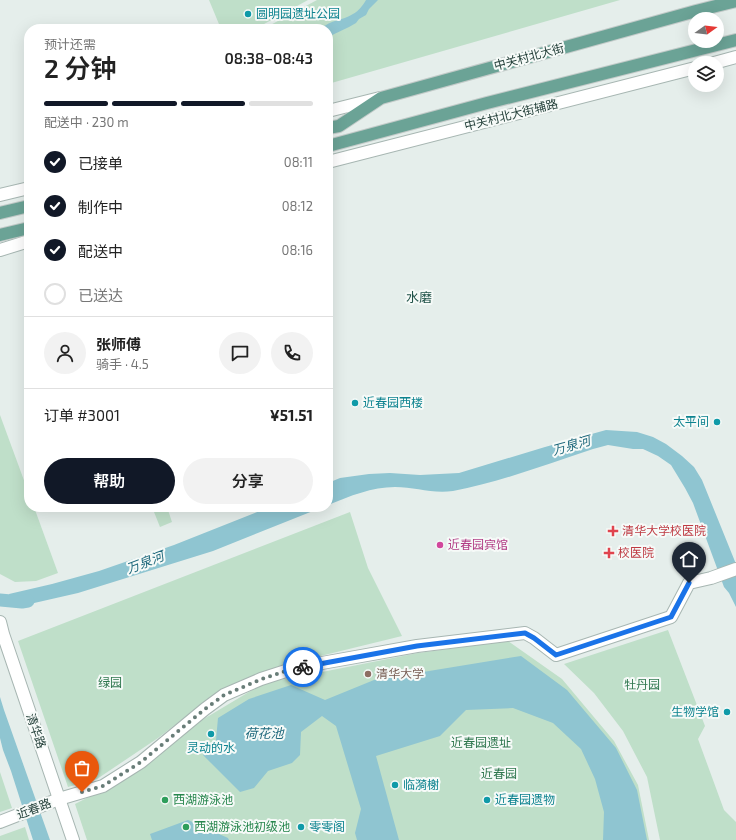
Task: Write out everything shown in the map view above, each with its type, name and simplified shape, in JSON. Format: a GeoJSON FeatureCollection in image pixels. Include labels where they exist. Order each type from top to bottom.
{"type":"FeatureCollection","features":[{"type":"Feature","properties":{"kind":"main road","name":"中关村北大街"},"geometry":{"type":"LineString","coordinates":[[333,127],[339,126],[381,98],[736,1]]}},
{"type":"Feature","properties":{"kind":"main road"},"geometry":{"type":"LineString","coordinates":[[333,145],[487,103],[736,40]]}},
{"type":"Feature","properties":{"kind":"main road"},"geometry":{"type":"LineString","coordinates":[[0,213],[24,207]]}},
{"type":"Feature","properties":{"kind":"main road"},"geometry":{"type":"LineString","coordinates":[[0,236],[24,229]]}},
{"type":"Feature","properties":{"kind":"street"},"geometry":{"type":"LineString","coordinates":[[724,60],[736,57]]}},
{"type":"Feature","properties":{"kind":"street","name":"中关村北大街辅路"},"geometry":{"type":"LineString","coordinates":[[333,161],[688,70]]}},
{"type":"Feature","properties":{"kind":"street"},"geometry":{"type":"LineString","coordinates":[[333,111],[381,98]]}},
{"type":"Feature","properties":{"kind":"street"},"geometry":{"type":"LineString","coordinates":[[0,195],[24,189]]}},
{"type":"Feature","properties":{"kind":"street"},"geometry":{"type":"LineString","coordinates":[[0,250],[24,243]]}},
{"type":"Feature","properties":{"kind":"street","name":"近春路"},"geometry":{"type":"LineString","coordinates":[[0,822],[44,804],[103,786],[141,762],[224,695],[262,679],[292,669],[417,646],[525,633],[556,655],[671,617],[689,583],[711,578],[736,569]]}},
{"type":"Feature","properties":{"kind":"street","name":"清华路"},"geometry":{"type":"LineString","coordinates":[[0,624],[2,634],[72,840]]}},
{"type":"Feature","properties":{"kind":"green space","name":"圆明园遗址公园"},"geometry":{"type":"Polygon","coordinates":[[[209,0],[308,0],[264,24],[219,24],[209,0]]]}},
{"type":"Feature","properties":{"kind":"green space"},"geometry":{"type":"Polygon","coordinates":[[[317,0],[620,0],[333,83],[333,24],[272,24],[317,0]]]}},
{"type":"Feature","properties":{"kind":"green space"},"geometry":{"type":"Polygon","coordinates":[[[0,415],[24,480],[24,512],[36,512],[58,573],[36,581],[15,582],[0,574],[0,415]]]}},
{"type":"Feature","properties":{"kind":"green space"},"geometry":{"type":"Polygon","coordinates":[[[154,512],[169,512],[172,522],[160,527],[154,512]]]}},
{"type":"Feature","properties":{"kind":"green space","name":"绿园"},"geometry":{"type":"Polygon","coordinates":[[[350,512],[368,568],[402,636],[296,662],[220,690],[158,738],[97,779],[68,787],[18,641],[350,512]]]}},
{"type":"Feature","properties":{"kind":"green space","name":"牡丹园"},"geometry":{"type":"Polygon","coordinates":[[[668,630],[705,726],[698,739],[724,810],[736,822],[736,840],[660,840],[647,777],[623,731],[594,693],[564,664],[668,630]]]}},
{"type":"Feature","properties":{"kind":"green space","name":"近春园遗址"},"geometry":{"type":"Polygon","coordinates":[[[508,641],[562,679],[614,741],[638,785],[649,840],[87,840],[75,804],[126,778],[192,726],[264,683],[418,653],[508,641]]]}},
{"type":"Feature","properties":{"kind":"green space"},"geometry":{"type":"Polygon","coordinates":[[[0,772],[12,808],[0,812],[0,772]]]}},
{"type":"Feature","properties":{"kind":"green space"},"geometry":{"type":"Polygon","coordinates":[[[25,827],[29,840],[0,840],[0,836],[25,827]]]}},
{"type":"Feature","properties":{"kind":"water"},"geometry":{"type":"Polygon","coordinates":[[[366,0],[378,0],[369,9],[366,15],[359,19],[356,23],[333,35],[333,24],[328,24],[349,16],[361,8],[366,0]]]}},
{"type":"Feature","properties":{"kind":"water"},"geometry":{"type":"Polygon","coordinates":[[[606,430],[637,432],[653,437],[666,444],[682,456],[694,467],[702,480],[736,564],[736,607],[729,593],[724,587],[693,503],[685,488],[671,465],[658,456],[643,449],[608,445],[506,478],[453,491],[445,492],[402,487],[386,487],[361,493],[333,503],[333,481],[340,478],[390,473],[420,475],[459,473],[606,430]]]}},
{"type":"Feature","properties":{"kind":"water"},"geometry":{"type":"Polygon","coordinates":[[[257,512],[310,512],[213,551],[78,593],[21,606],[12,605],[9,594],[99,571],[174,545],[257,512]]]}},
{"type":"Feature","properties":{"kind":"water","name":"荷花池"},"geometry":{"type":"Polygon","coordinates":[[[521,656],[567,690],[616,748],[637,790],[647,840],[603,840],[604,812],[595,779],[581,749],[553,723],[513,708],[466,710],[440,736],[376,756],[399,840],[357,840],[355,833],[361,809],[336,726],[322,716],[301,732],[300,755],[292,763],[268,771],[254,788],[240,792],[203,755],[216,740],[218,718],[249,699],[291,685],[325,700],[374,680],[521,656]]]}},
{"type":"Feature","properties":{"kind":"water"},"geometry":{"type":"Polygon","coordinates":[[[0,697],[50,840],[33,840],[0,738],[0,697]]]}},
{"type":"Feature","properties":{"kind":"water","name":"西湖游泳池初级池"},"geometry":{"type":"Polygon","coordinates":[[[188,820],[228,838],[229,840],[152,840],[150,834],[188,820]]]}},
{"type":"Feature","properties":{"kind":"waterway","name":"万泉河"},"geometry":{"type":"LineString","coordinates":[[0,600],[22,602],[28,601]]}},
{"type":"Feature","properties":{"kind":"way so far"},"geometry":{"type":"LineString","coordinates":[[82,792],[103,786],[141,762],[224,695],[262,679],[303,667]]}},
{"type":"Feature","properties":{"kind":"place","name":"圆明园遗址公园"},"geometry":{"type":"Point","coordinates":[248,14]}},
{"type":"Feature","properties":{"kind":"place","name":"近春园西楼"},"geometry":{"type":"Point","coordinates":[355,403]}},
{"type":"Feature","properties":{"kind":"place","name":"太平间"},"geometry":{"type":"Point","coordinates":[717,422]}},
{"type":"Feature","properties":{"kind":"place","name":"清华大学校医院"},"geometry":{"type":"Point","coordinates":[613,531]}},
{"type":"Feature","properties":{"kind":"place","name":"近春园宾馆"},"geometry":{"type":"Point","coordinates":[440,545]}},
{"type":"Feature","properties":{"kind":"place","name":"校医院"},"geometry":{"type":"Point","coordinates":[609,553]}},
{"type":"Feature","properties":{"kind":"place","name":"清华大学"},"geometry":{"type":"Point","coordinates":[368,674]}},
{"type":"Feature","properties":{"kind":"place","name":"生物学馆"},"geometry":{"type":"Point","coordinates":[727,712]}},
{"type":"Feature","properties":{"kind":"place","name":"灵动的水"},"geometry":{"type":"Point","coordinates":[211,734]}},
{"type":"Feature","properties":{"kind":"place","name":"临漪榭"},"geometry":{"type":"Point","coordinates":[395,785]}},
{"type":"Feature","properties":{"kind":"place","name":"西湖游泳池"},"geometry":{"type":"Point","coordinates":[165,800]}},
{"type":"Feature","properties":{"kind":"place","name":"近春园遗物"},"geometry":{"type":"Point","coordinates":[487,800]}},
{"type":"Feature","properties":{"kind":"place","name":"西湖游泳池初级池"},"geometry":{"type":"Point","coordinates":[186,827]}},
{"type":"Feature","properties":{"kind":"place","name":"零零阁"},"geometry":{"type":"Point","coordinates":[301,827]}},
{"type":"Feature","properties":{"kind":"district","name":"水磨"},"geometry":{"type":"Point","coordinates":[419,297]}},
{"type":"Feature","properties":{"kind":"route"},"geometry":{"type":"LineString","coordinates":[[303,667],[417,646],[525,633],[556,655],[671,617],[689,583]]}},
{"type":"Feature","properties":{"kind":"park label","name":"近春园"},"geometry":{"type":"Point","coordinates":[499,774]}}]}
